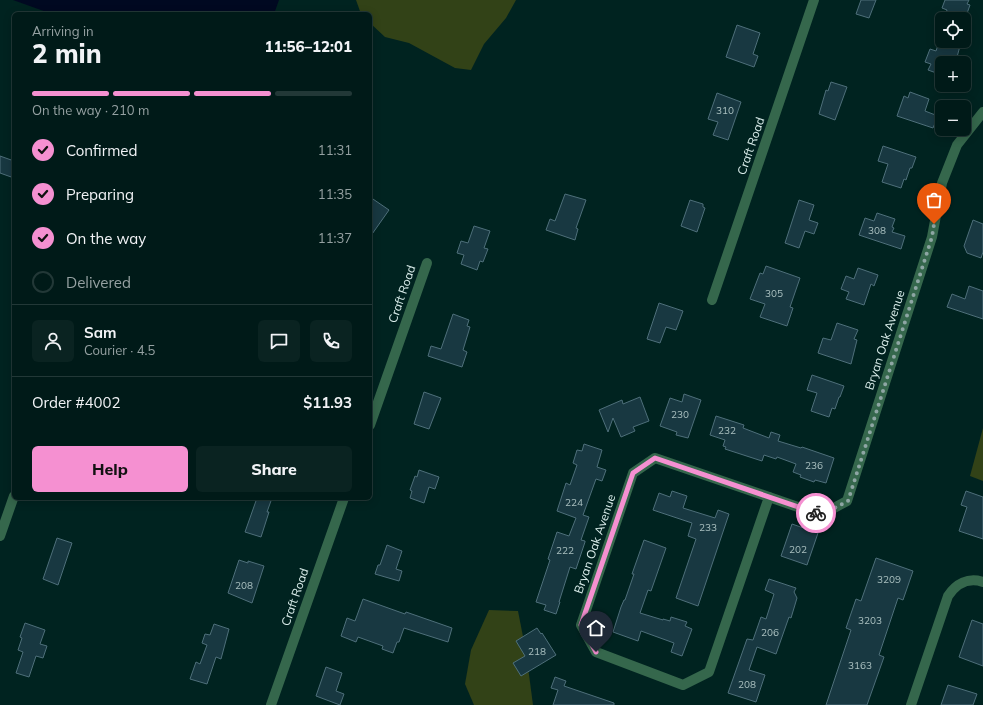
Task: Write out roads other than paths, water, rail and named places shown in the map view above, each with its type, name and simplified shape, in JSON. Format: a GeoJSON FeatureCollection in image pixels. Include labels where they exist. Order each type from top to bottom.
{"type":"FeatureCollection","features":[{"type":"Feature","properties":{"kind":"street","name":"Craft Road"},"geometry":{"type":"LineString","coordinates":[[712,300],[814,0]]}},
{"type":"Feature","properties":{"kind":"street","name":"Bryan Oak Avenue"},"geometry":{"type":"LineString","coordinates":[[769,497],[709,672],[683,685],[596,652],[581,625],[633,473],[655,458],[769,497],[821,515],[848,501],[932,237],[942,183],[957,145],[983,112]]}},
{"type":"Feature","properties":{"kind":"street","name":"Craft Road"},"geometry":{"type":"LineString","coordinates":[[372,419],[427,262]]}},
{"type":"Feature","properties":{"kind":"street"},"geometry":{"type":"LineString","coordinates":[[0,536],[13,500]]}},
{"type":"Feature","properties":{"kind":"street","name":"Craft Road"},"geometry":{"type":"LineString","coordinates":[[271,705],[343,500]]}},
{"type":"Feature","properties":{"kind":"street"},"geometry":{"type":"LineString","coordinates":[[911,705],[948,596],[953,588],[961,583],[970,580],[983,582]]}},
{"type":"Feature","properties":{"kind":"water"},"geometry":{"type":"Polygon","coordinates":[[[13,0],[279,0],[275,12],[46,12],[13,0]]]}}]}
